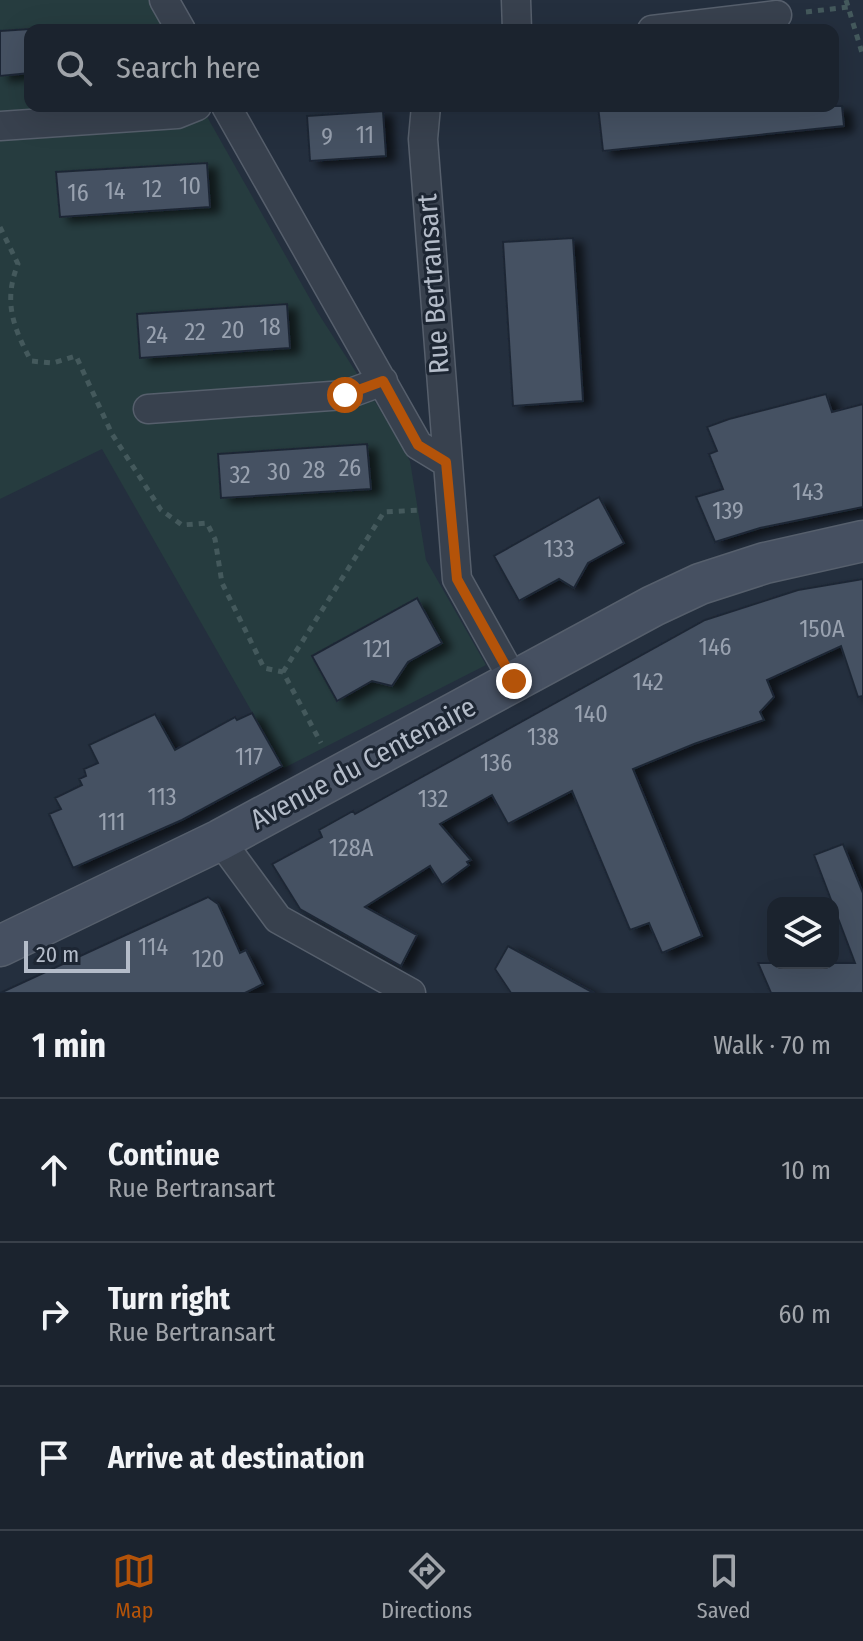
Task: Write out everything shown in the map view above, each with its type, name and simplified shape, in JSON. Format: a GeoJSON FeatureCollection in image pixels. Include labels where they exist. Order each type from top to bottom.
{"type":"FeatureCollection","features":[{"type":"Feature","properties":{"kind":"main road","name":"Avenue du Centenaire"},"geometry":{"type":"LineString","coordinates":[[0,946],[220,840],[653,606],[700,584],[765,563],[863,541]]}},
{"type":"Feature","properties":{"kind":"street"},"geometry":{"type":"LineString","coordinates":[[164,0],[178,24]]}},
{"type":"Feature","properties":{"kind":"street"},"geometry":{"type":"LineString","coordinates":[[516,0],[517,24]]}},
{"type":"Feature","properties":{"kind":"street"},"geometry":{"type":"LineString","coordinates":[[702,24],[777,15]]}},
{"type":"Feature","properties":{"kind":"street"},"geometry":{"type":"LineString","coordinates":[[0,126],[182,112]]}},
{"type":"Feature","properties":{"kind":"street","name":"Rue Bertransart"},"geometry":{"type":"LineString","coordinates":[[229,112],[418,445],[446,462]]}},
{"type":"Feature","properties":{"kind":"street","name":"Rue Bertransart"},"geometry":{"type":"LineString","coordinates":[[425,112],[423,139],[457,579],[514,681]]}},
{"type":"Feature","properties":{"kind":"street","name":"Rue Bertransart"},"geometry":{"type":"LineString","coordinates":[[148,409],[345,395],[383,381]]}},
{"type":"Feature","properties":{"kind":"street"},"geometry":{"type":"LineString","coordinates":[[220,840],[278,919],[411,993]]}},
{"type":"Feature","properties":{"kind":"path"},"geometry":{"type":"LineString","coordinates":[[777,15],[847,4],[863,56]]}},
{"type":"Feature","properties":{"kind":"path"},"geometry":{"type":"LineString","coordinates":[[0,227],[18,264],[9,286],[14,330],[31,361],[53,363],[76,356],[112,434],[161,510],[182,525],[207,523],[215,539],[222,583],[264,668],[283,672],[339,776]]}},
{"type":"Feature","properties":{"kind":"path"},"geometry":{"type":"LineString","coordinates":[[283,672],[384,512],[450,509]]}},
{"type":"Feature","properties":{"kind":"green space"},"geometry":{"type":"Polygon","coordinates":[[[0,0],[156,0],[166,24],[24,24],[24,112],[204,112],[318,313],[410,461],[426,560],[486,665],[284,768],[102,449],[0,499],[0,0]]]}},
{"type":"Feature","properties":{"kind":"building"},"geometry":{"type":"Polygon","coordinates":[[[24,29],[24,74],[0,76],[0,31],[24,29]]]}},
{"type":"Feature","properties":{"kind":"building"},"geometry":{"type":"Polygon","coordinates":[[[839,106],[842,106],[844,126],[603,151],[599,112],[839,112],[839,106]]]}},
{"type":"Feature","properties":{"kind":"building"},"geometry":{"type":"Polygon","coordinates":[[[383,112],[386,156],[310,161],[307,116],[383,112]]]}},
{"type":"Feature","properties":{"kind":"building"},"geometry":{"type":"Polygon","coordinates":[[[207,163],[210,207],[60,217],[56,172],[207,163]]]}},
{"type":"Feature","properties":{"kind":"building"},"geometry":{"type":"Polygon","coordinates":[[[573,238],[583,401],[513,406],[503,242],[573,238]]]}},
{"type":"Feature","properties":{"kind":"building"},"geometry":{"type":"Polygon","coordinates":[[[287,304],[290,348],[140,358],[137,314],[287,304]]]}},
{"type":"Feature","properties":{"kind":"building"},"geometry":{"type":"Polygon","coordinates":[[[826,394],[832,412],[863,404],[863,507],[760,528],[715,542],[696,497],[723,489],[709,454],[717,451],[707,427],[826,394]]]}},
{"type":"Feature","properties":{"kind":"building"},"geometry":{"type":"Polygon","coordinates":[[[367,444],[371,489],[221,498],[218,454],[367,444]]]}},
{"type":"Feature","properties":{"kind":"building"},"geometry":{"type":"Polygon","coordinates":[[[599,497],[624,543],[588,563],[574,588],[559,579],[519,601],[494,556],[599,497]]]}},
{"type":"Feature","properties":{"kind":"building"},"geometry":{"type":"Polygon","coordinates":[[[863,579],[863,696],[858,697],[841,646],[767,680],[774,697],[760,712],[764,720],[633,769],[702,936],[662,953],[649,923],[630,930],[572,791],[508,824],[492,795],[440,824],[471,860],[467,862],[469,865],[442,885],[430,866],[365,907],[417,935],[401,966],[300,909],[272,864],[322,837],[319,830],[353,811],[355,814],[705,620],[798,590],[863,579]]]}},
{"type":"Feature","properties":{"kind":"building"},"geometry":{"type":"Polygon","coordinates":[[[417,598],[442,643],[408,662],[392,686],[372,681],[337,701],[312,656],[417,598]]]}},
{"type":"Feature","properties":{"kind":"building"},"geometry":{"type":"Polygon","coordinates":[[[252,713],[282,766],[182,820],[73,868],[49,814],[61,809],[55,798],[82,785],[79,779],[86,776],[84,769],[98,763],[89,745],[155,714],[175,750],[235,717],[237,720],[252,713]]]}},
{"type":"Feature","properties":{"kind":"building"},"geometry":{"type":"Polygon","coordinates":[[[843,844],[863,893],[863,993],[771,993],[758,963],[767,963],[767,969],[839,969],[839,963],[855,963],[839,921],[839,897],[830,897],[814,855],[843,844]]]}},
{"type":"Feature","properties":{"kind":"building"},"geometry":{"type":"Polygon","coordinates":[[[208,897],[218,904],[240,953],[246,950],[263,984],[245,993],[0,993],[208,897]]]}},
{"type":"Feature","properties":{"kind":"building"},"geometry":{"type":"Polygon","coordinates":[[[508,946],[594,993],[511,993],[495,969],[508,946]]]}},
{"type":"Feature","properties":{"kind":"route"},"geometry":{"type":"LineString","coordinates":[[345,395],[383,381],[418,445],[446,462],[457,579],[514,681]]}}]}
